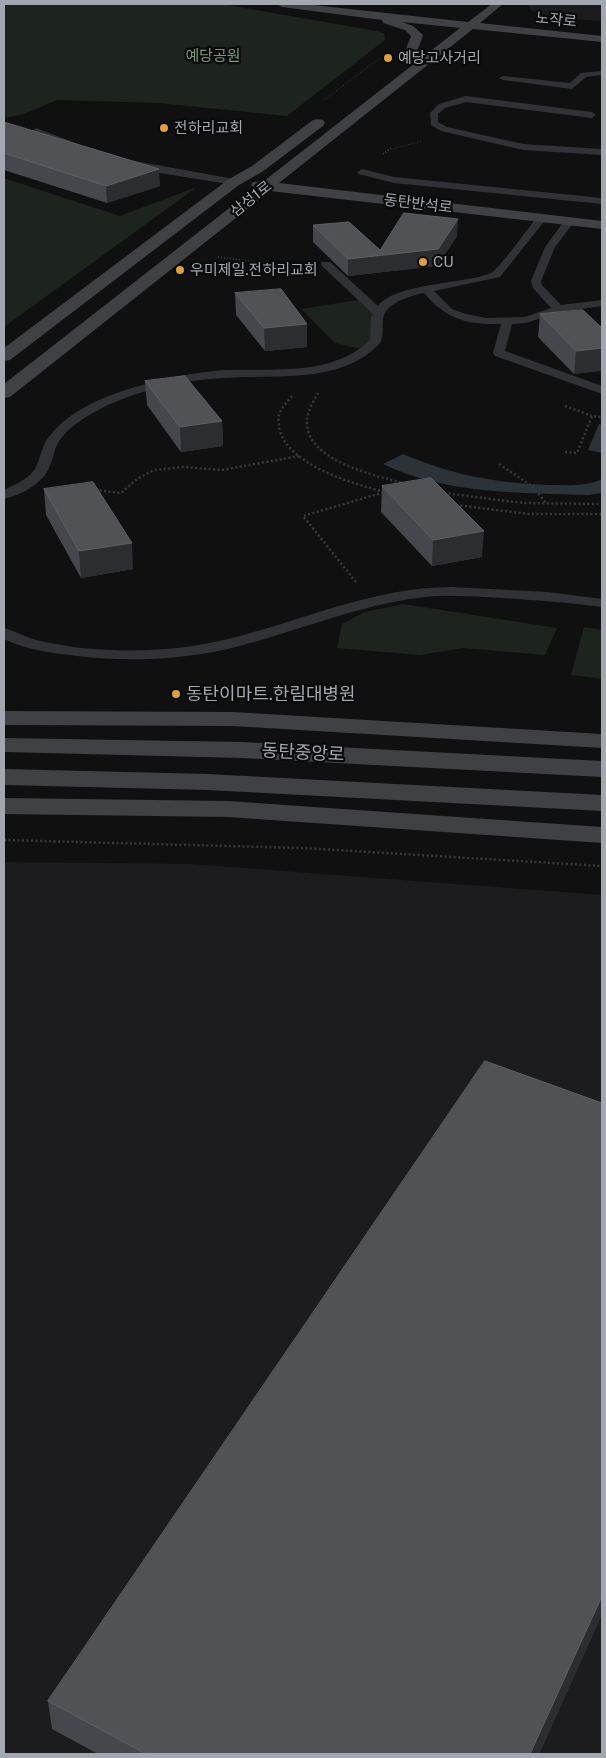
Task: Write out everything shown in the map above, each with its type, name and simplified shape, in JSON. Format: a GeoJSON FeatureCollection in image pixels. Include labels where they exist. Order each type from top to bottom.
{"type":"FeatureCollection","features":[{"type":"Feature","properties":{"kind":"street"},"geometry":{"type":"LineString","coordinates":[[282,4],[395,18],[454,19]]}},
{"type":"Feature","properties":{"kind":"street"},"geometry":{"type":"LineString","coordinates":[[334,4],[454,19]]}},
{"type":"Feature","properties":{"kind":"street"},"geometry":{"type":"LineString","coordinates":[[334,4],[370,4]]}},
{"type":"Feature","properties":{"kind":"street","name":"삼성1로"},"geometry":{"type":"LineString","coordinates":[[4,393],[473,23],[502,7]]}},
{"type":"Feature","properties":{"kind":"street"},"geometry":{"type":"LineString","coordinates":[[395,18],[412,16],[412,14],[407,12]]}},
{"type":"Feature","properties":{"kind":"street"},"geometry":{"type":"LineString","coordinates":[[364,15],[409,28],[416,35],[416,40],[407,55],[454,19]]}},
{"type":"Feature","properties":{"kind":"street","name":"노작로"},"geometry":{"type":"LineString","coordinates":[[454,19],[473,23],[602,36]]}},
{"type":"Feature","properties":{"kind":"street"},"geometry":{"type":"LineString","coordinates":[[546,22],[602,36]]}},
{"type":"Feature","properties":{"kind":"street"},"geometry":{"type":"LineString","coordinates":[[497,40],[602,36]]}},
{"type":"Feature","properties":{"kind":"street"},"geometry":{"type":"LineString","coordinates":[[434,54],[467,45]]}},
{"type":"Feature","properties":{"kind":"street","name":"삼성1로"},"geometry":{"type":"LineString","coordinates":[[4,356],[234,182],[257,169],[326,117]]}},
{"type":"Feature","properties":{"kind":"street","name":"동탄반석로"},"geometry":{"type":"LineString","coordinates":[[234,182],[602,225]]}},
{"type":"Feature","properties":{"kind":"street"},"geometry":{"type":"LineString","coordinates":[[248,202],[309,190]]}},
{"type":"Feature","properties":{"kind":"street"},"geometry":{"type":"LineString","coordinates":[[4,718],[233,719],[602,741]]}},
{"type":"Feature","properties":{"kind":"street","name":"동탄중앙로"},"geometry":{"type":"LineString","coordinates":[[4,745],[242,750],[602,769]]}},
{"type":"Feature","properties":{"kind":"street"},"geometry":{"type":"LineString","coordinates":[[4,777],[208,782],[602,803]]}},
{"type":"Feature","properties":{"kind":"street"},"geometry":{"type":"LineString","coordinates":[[4,806],[228,809],[602,835]]}},
{"type":"Feature","properties":{"kind":"lane"},"geometry":{"type":"LineString","coordinates":[[569,96],[572,86],[584,75],[602,73]]}},
{"type":"Feature","properties":{"kind":"lane"},"geometry":{"type":"LineString","coordinates":[[503,78],[572,86]]}},
{"type":"Feature","properties":{"kind":"lane"},"geometry":{"type":"LineString","coordinates":[[592,115],[466,99],[442,106],[434,113],[434,124],[444,129],[523,147],[602,152]]}},
{"type":"Feature","properties":{"kind":"lane"},"geometry":{"type":"LineString","coordinates":[[579,104],[600,122]]}},
{"type":"Feature","properties":{"kind":"lane"},"geometry":{"type":"LineString","coordinates":[[36,131],[81,148]]}},
{"type":"Feature","properties":{"kind":"lane"},"geometry":{"type":"LineString","coordinates":[[123,161],[160,170],[234,182]]}},
{"type":"Feature","properties":{"kind":"lane"},"geometry":{"type":"LineString","coordinates":[[160,170],[172,161]]}},
{"type":"Feature","properties":{"kind":"lane"},"geometry":{"type":"LineString","coordinates":[[362,172],[394,180],[602,202]]}},
{"type":"Feature","properties":{"kind":"lane"},"geometry":{"type":"LineString","coordinates":[[4,495],[25,484],[41,472],[52,441],[66,426],[104,403],[148,387],[196,378],[224,374],[280,374],[318,370],[359,354],[376,341],[377,317],[385,305],[397,298],[426,289],[496,275],[541,219]]}},
{"type":"Feature","properties":{"kind":"lane"},"geometry":{"type":"LineString","coordinates":[[558,309],[537,286],[536,281],[550,247],[569,222]]}},
{"type":"Feature","properties":{"kind":"lane"},"geometry":{"type":"LineString","coordinates":[[330,268],[379,313]]}},
{"type":"Feature","properties":{"kind":"lane"},"geometry":{"type":"LineString","coordinates":[[426,289],[439,304],[463,317],[486,321],[507,322],[543,316],[558,309],[602,303]]}},
{"type":"Feature","properties":{"kind":"lane"},"geometry":{"type":"LineString","coordinates":[[507,322],[499,353],[602,390]]}},
{"type":"Feature","properties":{"kind":"lane"},"geometry":{"type":"LineString","coordinates":[[4,633],[33,644],[93,654],[132,656],[192,651],[248,638],[282,626],[372,601],[411,593],[471,592],[577,598],[602,603]]}},
{"type":"Feature","properties":{"kind":"path"},"geometry":{"type":"LineString","coordinates":[[322,102],[390,50]]}},
{"type":"Feature","properties":{"kind":"path"},"geometry":{"type":"LineString","coordinates":[[362,172],[389,149],[436,138],[444,129]]}},
{"type":"Feature","properties":{"kind":"path"},"geometry":{"type":"LineString","coordinates":[[218,257],[330,268]]}},
{"type":"Feature","properties":{"kind":"path"},"geometry":{"type":"LineString","coordinates":[[393,494],[340,479],[304,460],[290,447],[281,433],[277,418],[283,406],[295,392],[275,388],[280,374],[296,386],[319,391],[310,408],[307,425],[314,443],[334,460],[365,472],[412,486]]}},
{"type":"Feature","properties":{"kind":"path"},"geometry":{"type":"LineString","coordinates":[[565,406],[592,416],[602,417]]}},
{"type":"Feature","properties":{"kind":"path"},"geometry":{"type":"LineString","coordinates":[[565,452],[577,453],[592,416]]}},
{"type":"Feature","properties":{"kind":"path"},"geometry":{"type":"LineString","coordinates":[[93,490],[121,493],[136,479],[154,470],[184,467],[222,470],[300,456]]}},
{"type":"Feature","properties":{"kind":"path"},"geometry":{"type":"LineString","coordinates":[[499,464],[529,483],[540,494],[547,505]]}},
{"type":"Feature","properties":{"kind":"path"},"geometry":{"type":"LineString","coordinates":[[372,601],[303,516],[385,492]]}},
{"type":"Feature","properties":{"kind":"path"},"geometry":{"type":"LineString","coordinates":[[439,492],[484,500],[547,505],[602,504]]}},
{"type":"Feature","properties":{"kind":"path"},"geometry":{"type":"LineString","coordinates":[[455,505],[493,511],[551,515],[602,514]]}},
{"type":"Feature","properties":{"kind":"path"},"geometry":{"type":"LineString","coordinates":[[4,840],[137,840],[602,866]]}},
{"type":"Feature","properties":{"kind":"shaded area"},"geometry":{"type":"Polygon","coordinates":[[[528,4],[602,4],[602,21],[554,18],[531,10],[528,4]]]}},
{"type":"Feature","properties":{"kind":"shaded area"},"geometry":{"type":"Polygon","coordinates":[[[599,424],[602,425],[602,453],[588,450],[599,424]]]}},
{"type":"Feature","properties":{"kind":"shaded area"},"geometry":{"type":"Polygon","coordinates":[[[403,454],[457,473],[492,480],[549,485],[576,485],[596,482],[602,479],[602,493],[589,495],[537,494],[484,490],[431,481],[406,474],[383,464],[403,454]]]}},
{"type":"Feature","properties":{"kind":"shaded area"},"geometry":{"type":"Polygon","coordinates":[[[4,862],[190,864],[602,895],[602,1754],[4,1754],[4,862]]]}},
{"type":"Feature","properties":{"kind":"green space","name":"예당공원"},"geometry":{"type":"Polygon","coordinates":[[[4,4],[222,4],[376,31],[384,33],[385,40],[287,116],[158,103],[57,100],[24,114],[4,118],[4,4]]]}},
{"type":"Feature","properties":{"kind":"green space"},"geometry":{"type":"Polygon","coordinates":[[[4,178],[120,216],[197,187],[4,327],[4,178]]]}},
{"type":"Feature","properties":{"kind":"green space"},"geometry":{"type":"Polygon","coordinates":[[[364,299],[379,313],[376,341],[366,350],[335,343],[301,309],[364,299]]]}},
{"type":"Feature","properties":{"kind":"green space"},"geometry":{"type":"Polygon","coordinates":[[[403,604],[557,628],[545,655],[463,648],[420,655],[337,648],[342,624],[365,612],[403,604]]]}},
{"type":"Feature","properties":{"kind":"green space"},"geometry":{"type":"Polygon","coordinates":[[[584,627],[602,630],[602,679],[571,675],[584,627]]]}},
{"type":"Feature","properties":{"kind":"building"},"geometry":{"type":"Polygon","coordinates":[[[4,122],[159,169],[106,186],[4,153],[4,122]]]}},
{"type":"Feature","properties":{"kind":"building"},"geometry":{"type":"Polygon","coordinates":[[[404,213],[458,219],[438,249],[348,259],[313,225],[349,222],[380,250],[404,213]]]}},
{"type":"Feature","properties":{"kind":"building"},"geometry":{"type":"Polygon","coordinates":[[[281,289],[307,324],[264,328],[235,293],[281,289]]]}},
{"type":"Feature","properties":{"kind":"building"},"geometry":{"type":"Polygon","coordinates":[[[583,310],[602,328],[602,348],[576,351],[540,314],[583,310]]]}},
{"type":"Feature","properties":{"kind":"building"},"geometry":{"type":"Polygon","coordinates":[[[185,376],[222,421],[180,427],[145,381],[185,376]]]}},
{"type":"Feature","properties":{"kind":"building"},"geometry":{"type":"Polygon","coordinates":[[[431,478],[484,531],[433,540],[382,486],[431,478]]]}},
{"type":"Feature","properties":{"kind":"building"},"geometry":{"type":"Polygon","coordinates":[[[93,482],[132,543],[79,551],[44,489],[93,482]]]}},
{"type":"Feature","properties":{"kind":"building"},"geometry":{"type":"Polygon","coordinates":[[[485,1061],[602,1103],[602,1596],[530,1754],[146,1754],[48,1701],[485,1061]]]}},
{"type":"Feature","properties":{"kind":"place","name":"예당고사거리"},"geometry":{"type":"Point","coordinates":[388,58]}},
{"type":"Feature","properties":{"kind":"place","name":"전하리교회"},"geometry":{"type":"Point","coordinates":[164,128]}},
{"type":"Feature","properties":{"kind":"place","name":"CU"},"geometry":{"type":"Point","coordinates":[423,262]}},
{"type":"Feature","properties":{"kind":"place","name":"우미제일.전하리교회"},"geometry":{"type":"Point","coordinates":[180,270]}},
{"type":"Feature","properties":{"kind":"place","name":"동탄이마트.한림대병원"},"geometry":{"type":"Point","coordinates":[176,694]}}]}
